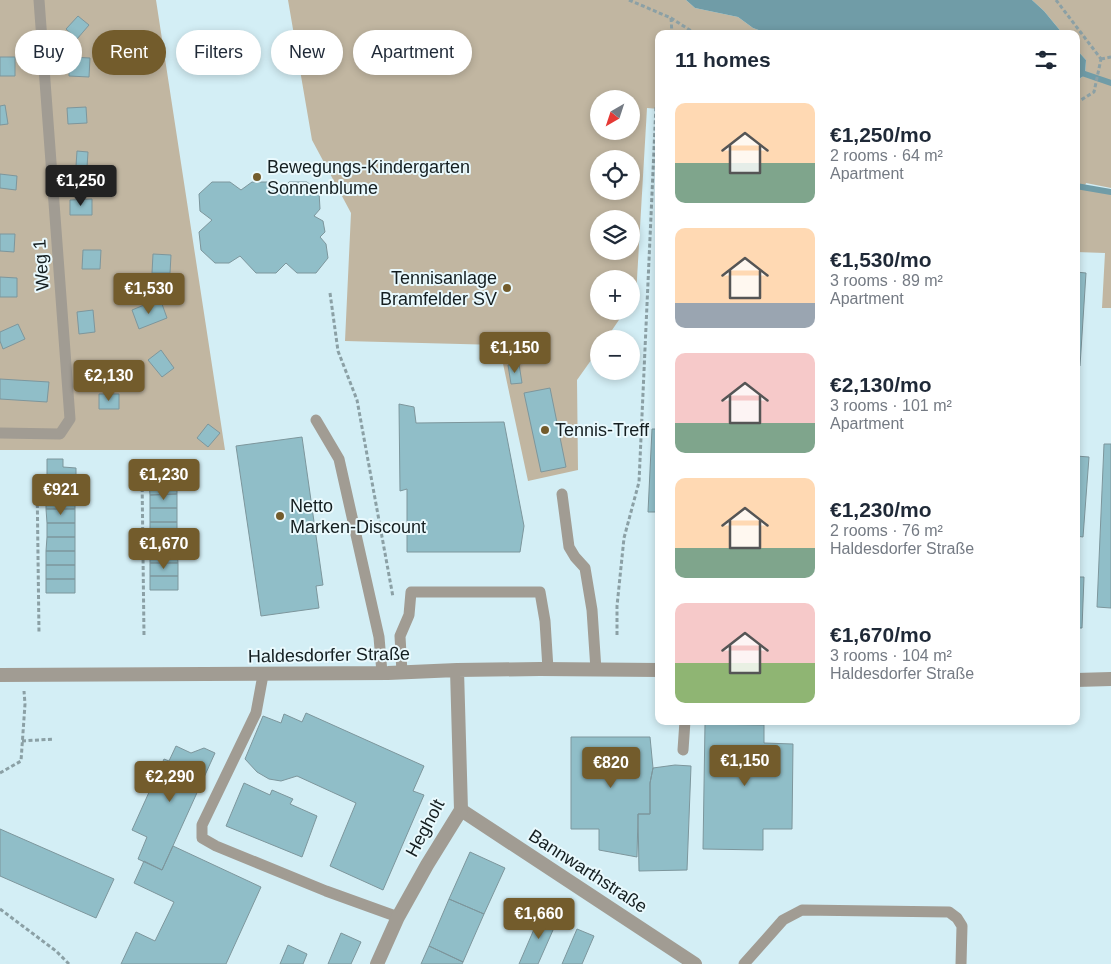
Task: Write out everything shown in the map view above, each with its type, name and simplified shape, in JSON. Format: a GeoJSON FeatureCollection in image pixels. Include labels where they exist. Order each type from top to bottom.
{"type":"FeatureCollection","features":[{"type":"Feature","properties":{"kind":"street","name":"Haldesdorfer Straße"},"geometry":{"type":"LineString","coordinates":[[0,675],[263,675],[402,673],[457,670],[655,670]]}},
{"type":"Feature","properties":{"kind":"street","name":"Hegholt"},"geometry":{"type":"LineString","coordinates":[[377,964],[398,917],[426,865],[460,810],[457,670]]}},
{"type":"Feature","properties":{"kind":"street"},"geometry":{"type":"LineString","coordinates":[[1080,680],[1111,680]]}},
{"type":"Feature","properties":{"kind":"street","name":"Bannwarthstraße"},"geometry":{"type":"LineString","coordinates":[[460,810],[695,964]]}},
{"type":"Feature","properties":{"kind":"lane","name":"Weg 1"},"geometry":{"type":"LineString","coordinates":[[0,433],[60,434],[70,419],[39,0]]}},
{"type":"Feature","properties":{"kind":"lane"},"geometry":{"type":"LineString","coordinates":[[316,420],[339,459],[379,637],[382,673]]}},
{"type":"Feature","properties":{"kind":"lane"},"geometry":{"type":"LineString","coordinates":[[562,494],[569,546],[585,568],[592,610],[596,670]]}},
{"type":"Feature","properties":{"kind":"lane"},"geometry":{"type":"LineString","coordinates":[[402,673],[400,636],[409,614],[412,592],[540,592],[545,621],[548,669]]}},
{"type":"Feature","properties":{"kind":"lane"},"geometry":{"type":"LineString","coordinates":[[263,675],[256,713],[202,825],[202,838],[216,846],[326,891],[398,917]]}},
{"type":"Feature","properties":{"kind":"lane"},"geometry":{"type":"LineString","coordinates":[[684,750],[685,725]]}},
{"type":"Feature","properties":{"kind":"lane"},"geometry":{"type":"LineString","coordinates":[[744,964],[783,920],[802,910],[949,912],[957,918],[962,926],[961,964]]}},
{"type":"Feature","properties":{"kind":"path"},"geometry":{"type":"LineString","coordinates":[[629,0],[671,18],[690,30]]}},
{"type":"Feature","properties":{"kind":"path"},"geometry":{"type":"LineString","coordinates":[[1056,0],[1079,30]]}},
{"type":"Feature","properties":{"kind":"path"},"geometry":{"type":"LineString","coordinates":[[671,18],[672,30]]}},
{"type":"Feature","properties":{"kind":"path"},"geometry":{"type":"LineString","coordinates":[[1080,31],[1101,59]]}},
{"type":"Feature","properties":{"kind":"path"},"geometry":{"type":"LineString","coordinates":[[1101,59],[1111,57]]}},
{"type":"Feature","properties":{"kind":"path"},"geometry":{"type":"LineString","coordinates":[[1080,101],[1094,92],[1101,59]]}},
{"type":"Feature","properties":{"kind":"path"},"geometry":{"type":"LineString","coordinates":[[617,635],[617,606],[624,538],[639,482],[655,127]]}},
{"type":"Feature","properties":{"kind":"path"},"geometry":{"type":"LineString","coordinates":[[330,293],[338,351],[357,400],[395,606]]}},
{"type":"Feature","properties":{"kind":"path"},"geometry":{"type":"LineString","coordinates":[[142,475],[144,636]]}},
{"type":"Feature","properties":{"kind":"path"},"geometry":{"type":"LineString","coordinates":[[37,478],[39,634]]}},
{"type":"Feature","properties":{"kind":"path"},"geometry":{"type":"LineString","coordinates":[[0,773],[21,761],[25,704],[23,675]]}},
{"type":"Feature","properties":{"kind":"path"},"geometry":{"type":"LineString","coordinates":[[22,741],[54,739]]}},
{"type":"Feature","properties":{"kind":"path"},"geometry":{"type":"LineString","coordinates":[[0,909],[56,951],[69,964]]}},
{"type":"Feature","properties":{"kind":"shaded area"},"geometry":{"type":"Polygon","coordinates":[[[0,0],[156,0],[161,30],[92,30],[92,75],[166,75],[166,65],[225,450],[0,450],[0,0]]]}},
{"type":"Feature","properties":{"kind":"shaded area"},"geometry":{"type":"Polygon","coordinates":[[[288,0],[686,0],[695,8],[738,17],[759,30],[655,30],[655,109],[647,108],[640,228],[640,210],[590,210],[590,260],[638,260],[638,270],[590,270],[590,320],[619,320],[612,330],[590,330],[590,362],[577,380],[578,470],[528,481],[499,345],[345,341],[351,213],[312,140],[301,75],[343,75],[343,30],[293,30],[288,0]]]}},
{"type":"Feature","properties":{"kind":"shaded area"},"geometry":{"type":"Polygon","coordinates":[[[1032,0],[1111,0],[1111,188],[1086,183],[1084,189],[1111,194],[1111,308],[1102,308],[1105,253],[1080,252],[1080,78],[1085,75],[1086,60],[1080,53],[1080,30],[1060,30],[1032,0]]]}},
{"type":"Feature","properties":{"kind":"water"},"geometry":{"type":"Polygon","coordinates":[[[686,0],[1032,0],[1060,30],[759,30],[738,17],[695,8],[686,0]]]}},
{"type":"Feature","properties":{"kind":"water"},"geometry":{"type":"Polygon","coordinates":[[[1080,53],[1086,60],[1085,75],[1080,78],[1080,53]]]}},
{"type":"Feature","properties":{"kind":"building"},"geometry":{"type":"Polygon","coordinates":[[[78,16],[89,25],[82,33],[82,30],[66,29],[78,16]]]}},
{"type":"Feature","properties":{"kind":"building"},"geometry":{"type":"Polygon","coordinates":[[[0,57],[15,57],[15,76],[0,76],[0,57]]]}},
{"type":"Feature","properties":{"kind":"building"},"geometry":{"type":"Polygon","coordinates":[[[82,58],[90,58],[89,77],[69,76],[82,75],[82,58]]]}},
{"type":"Feature","properties":{"kind":"building"},"geometry":{"type":"Polygon","coordinates":[[[5,105],[8,124],[0,125],[0,106],[5,105]]]}},
{"type":"Feature","properties":{"kind":"building"},"geometry":{"type":"Polygon","coordinates":[[[86,107],[87,123],[68,124],[67,108],[86,107]]]}},
{"type":"Feature","properties":{"kind":"building"},"geometry":{"type":"Polygon","coordinates":[[[77,151],[88,152],[87,167],[76,166],[77,151]]]}},
{"type":"Feature","properties":{"kind":"building"},"geometry":{"type":"Polygon","coordinates":[[[0,174],[17,176],[16,190],[0,188],[0,174]]]}},
{"type":"Feature","properties":{"kind":"building"},"geometry":{"type":"Polygon","coordinates":[[[212,182],[230,182],[241,190],[252,182],[270,182],[281,190],[289,182],[307,182],[319,192],[320,209],[314,216],[323,221],[325,232],[320,237],[326,244],[328,258],[316,273],[297,273],[286,263],[276,273],[256,273],[240,256],[229,263],[215,263],[201,250],[199,232],[212,220],[200,211],[199,194],[212,182]]]}},
{"type":"Feature","properties":{"kind":"building"},"geometry":{"type":"Polygon","coordinates":[[[92,199],[92,215],[70,215],[70,200],[92,199]]]}},
{"type":"Feature","properties":{"kind":"building"},"geometry":{"type":"Polygon","coordinates":[[[0,234],[15,234],[14,252],[0,251],[0,234]]]}},
{"type":"Feature","properties":{"kind":"building"},"geometry":{"type":"Polygon","coordinates":[[[83,250],[101,250],[100,269],[82,269],[83,250]]]}},
{"type":"Feature","properties":{"kind":"building"},"geometry":{"type":"Polygon","coordinates":[[[153,254],[171,255],[170,273],[152,273],[153,254]]]}},
{"type":"Feature","properties":{"kind":"building"},"geometry":{"type":"Polygon","coordinates":[[[1080,272],[1086,273],[1080,366],[1080,272]]]}},
{"type":"Feature","properties":{"kind":"building"},"geometry":{"type":"Polygon","coordinates":[[[0,277],[17,278],[17,297],[0,297],[0,277]]]}},
{"type":"Feature","properties":{"kind":"building"},"geometry":{"type":"Polygon","coordinates":[[[149,303],[162,304],[167,318],[139,329],[132,310],[149,303]]]}},
{"type":"Feature","properties":{"kind":"building"},"geometry":{"type":"Polygon","coordinates":[[[93,310],[95,332],[79,334],[77,312],[93,310]]]}},
{"type":"Feature","properties":{"kind":"building"},"geometry":{"type":"Polygon","coordinates":[[[18,324],[25,339],[3,349],[0,341],[0,332],[18,324]]]}},
{"type":"Feature","properties":{"kind":"building"},"geometry":{"type":"Polygon","coordinates":[[[161,350],[174,368],[162,377],[148,360],[161,350]]]}},
{"type":"Feature","properties":{"kind":"building"},"geometry":{"type":"Polygon","coordinates":[[[519,364],[522,383],[511,384],[508,365],[519,364]]]}},
{"type":"Feature","properties":{"kind":"building"},"geometry":{"type":"Polygon","coordinates":[[[0,379],[49,382],[47,402],[0,399],[0,379]]]}},
{"type":"Feature","properties":{"kind":"building","name":"Tennis-Treff"},"geometry":{"type":"Polygon","coordinates":[[[550,388],[566,467],[541,472],[524,393],[550,388]]]}},
{"type":"Feature","properties":{"kind":"building"},"geometry":{"type":"Polygon","coordinates":[[[99,394],[119,394],[119,409],[99,409],[99,394]]]}},
{"type":"Feature","properties":{"kind":"building"},"geometry":{"type":"Polygon","coordinates":[[[399,404],[414,407],[416,423],[504,422],[524,526],[520,552],[407,552],[407,489],[400,491],[399,404]]]}},
{"type":"Feature","properties":{"kind":"building"},"geometry":{"type":"Polygon","coordinates":[[[208,424],[220,433],[208,447],[197,438],[208,424]]]}},
{"type":"Feature","properties":{"kind":"building"},"geometry":{"type":"Polygon","coordinates":[[[652,429],[655,429],[655,512],[648,512],[652,429]]]}},
{"type":"Feature","properties":{"kind":"building","name":"Netto Marken-Discount"},"geometry":{"type":"Polygon","coordinates":[[[302,437],[323,585],[316,586],[319,608],[261,616],[236,446],[302,437]]]}},
{"type":"Feature","properties":{"kind":"building"},"geometry":{"type":"Polygon","coordinates":[[[1104,444],[1111,444],[1111,608],[1097,607],[1104,444]]]}},
{"type":"Feature","properties":{"kind":"building"},"geometry":{"type":"Polygon","coordinates":[[[1080,456],[1089,457],[1083,537],[1080,537],[1080,456]]]}},
{"type":"Feature","properties":{"kind":"building"},"geometry":{"type":"Polygon","coordinates":[[[47,459],[63,459],[63,467],[76,468],[76,481],[47,481],[47,459]]]}},
{"type":"Feature","properties":{"kind":"building"},"geometry":{"type":"Polygon","coordinates":[[[149,467],[177,467],[177,481],[149,481],[149,467]]]}},
{"type":"Feature","properties":{"kind":"building"},"geometry":{"type":"Polygon","coordinates":[[[47,481],[76,481],[75,495],[46,495],[47,481]]]}},
{"type":"Feature","properties":{"kind":"building"},"geometry":{"type":"Polygon","coordinates":[[[149,481],[177,481],[177,494],[150,495],[149,481]]]}},
{"type":"Feature","properties":{"kind":"building"},"geometry":{"type":"Polygon","coordinates":[[[177,494],[177,508],[150,508],[150,495],[177,494]]]}},
{"type":"Feature","properties":{"kind":"building"},"geometry":{"type":"Polygon","coordinates":[[[46,495],[75,495],[75,509],[46,509],[46,495]]]}},
{"type":"Feature","properties":{"kind":"building"},"geometry":{"type":"Polygon","coordinates":[[[150,508],[177,508],[177,522],[150,522],[150,508]]]}},
{"type":"Feature","properties":{"kind":"building"},"geometry":{"type":"Polygon","coordinates":[[[46,509],[75,509],[75,523],[47,523],[46,509]]]}},
{"type":"Feature","properties":{"kind":"building"},"geometry":{"type":"Polygon","coordinates":[[[150,522],[177,522],[177,535],[150,536],[150,522]]]}},
{"type":"Feature","properties":{"kind":"building"},"geometry":{"type":"Polygon","coordinates":[[[47,523],[75,523],[75,537],[47,537],[47,523]]]}},
{"type":"Feature","properties":{"kind":"building"},"geometry":{"type":"Polygon","coordinates":[[[177,535],[177,549],[150,549],[150,536],[177,535]]]}},
{"type":"Feature","properties":{"kind":"building"},"geometry":{"type":"Polygon","coordinates":[[[47,537],[75,537],[75,551],[46,551],[47,537]]]}},
{"type":"Feature","properties":{"kind":"building"},"geometry":{"type":"Polygon","coordinates":[[[150,549],[177,549],[178,563],[150,563],[150,549]]]}},
{"type":"Feature","properties":{"kind":"building"},"geometry":{"type":"Polygon","coordinates":[[[46,551],[75,551],[75,565],[46,565],[46,551]]]}},
{"type":"Feature","properties":{"kind":"building"},"geometry":{"type":"Polygon","coordinates":[[[150,563],[178,563],[178,576],[150,576],[150,563]]]}},
{"type":"Feature","properties":{"kind":"building"},"geometry":{"type":"Polygon","coordinates":[[[46,565],[75,565],[75,579],[46,579],[46,565]]]}},
{"type":"Feature","properties":{"kind":"building"},"geometry":{"type":"Polygon","coordinates":[[[150,576],[178,576],[178,590],[150,590],[150,576]]]}},
{"type":"Feature","properties":{"kind":"building"},"geometry":{"type":"Polygon","coordinates":[[[1080,577],[1084,577],[1082,628],[1080,628],[1080,577]]]}},
{"type":"Feature","properties":{"kind":"building"},"geometry":{"type":"Polygon","coordinates":[[[46,579],[75,579],[75,593],[46,593],[46,579]]]}},
{"type":"Feature","properties":{"kind":"building"},"geometry":{"type":"Polygon","coordinates":[[[306,713],[424,766],[413,791],[424,795],[383,890],[330,866],[356,803],[297,776],[281,781],[269,779],[257,772],[245,759],[263,716],[281,723],[284,714],[302,722],[306,713]]]}},
{"type":"Feature","properties":{"kind":"building"},"geometry":{"type":"Polygon","coordinates":[[[705,725],[764,725],[764,743],[793,744],[792,829],[763,829],[763,850],[703,849],[705,725]]]}},
{"type":"Feature","properties":{"kind":"building"},"geometry":{"type":"Polygon","coordinates":[[[571,737],[650,737],[653,768],[650,783],[650,814],[638,814],[637,857],[599,850],[599,829],[571,829],[571,737]]]}},
{"type":"Feature","properties":{"kind":"building"},"geometry":{"type":"Polygon","coordinates":[[[176,746],[191,753],[204,748],[215,753],[162,870],[138,859],[147,837],[132,830],[164,759],[169,761],[176,746]]]}},
{"type":"Feature","properties":{"kind":"building"},"geometry":{"type":"Polygon","coordinates":[[[675,765],[691,766],[687,870],[639,871],[638,814],[650,814],[650,783],[653,768],[675,765]]]}},
{"type":"Feature","properties":{"kind":"building"},"geometry":{"type":"Polygon","coordinates":[[[244,783],[270,795],[272,790],[293,799],[290,804],[317,816],[302,857],[226,826],[244,783]]]}},
{"type":"Feature","properties":{"kind":"building"},"geometry":{"type":"Polygon","coordinates":[[[0,829],[114,879],[96,918],[0,876],[0,829]]]}},
{"type":"Feature","properties":{"kind":"building"},"geometry":{"type":"Polygon","coordinates":[[[173,846],[261,887],[226,964],[121,964],[136,932],[155,941],[174,902],[134,883],[144,861],[162,870],[173,846]]]}},
{"type":"Feature","properties":{"kind":"building"},"geometry":{"type":"Polygon","coordinates":[[[470,852],[505,868],[484,914],[449,899],[470,852]]]}},
{"type":"Feature","properties":{"kind":"building"},"geometry":{"type":"Polygon","coordinates":[[[449,899],[484,914],[463,962],[429,946],[449,899]]]}},
{"type":"Feature","properties":{"kind":"building"},"geometry":{"type":"Polygon","coordinates":[[[541,913],[557,921],[538,964],[519,964],[541,913]]]}},
{"type":"Feature","properties":{"kind":"building"},"geometry":{"type":"Polygon","coordinates":[[[577,929],[594,936],[582,964],[562,964],[577,929]]]}},
{"type":"Feature","properties":{"kind":"building"},"geometry":{"type":"Polygon","coordinates":[[[341,933],[361,942],[351,964],[328,964],[341,933]]]}},
{"type":"Feature","properties":{"kind":"building"},"geometry":{"type":"Polygon","coordinates":[[[288,945],[307,954],[303,964],[280,964],[288,945]]]}},
{"type":"Feature","properties":{"kind":"building"},"geometry":{"type":"Polygon","coordinates":[[[429,946],[463,962],[462,964],[421,964],[429,946]]]}},
{"type":"Feature","properties":{"kind":"waterway"},"geometry":{"type":"LineString","coordinates":[[1080,72],[1111,83]]}},
{"type":"Feature","properties":{"kind":"waterway"},"geometry":{"type":"LineString","coordinates":[[1080,187],[1111,192]]}},
{"type":"Feature","properties":{"kind":"place","name":"Bewegungs-Kindergarten Sonnenblume"},"geometry":{"type":"Point","coordinates":[257,177]}},
{"type":"Feature","properties":{"kind":"place","name":"Tennisanlage Bramfelder SV"},"geometry":{"type":"Point","coordinates":[507,288]}},
{"type":"Feature","properties":{"kind":"place","name":"Tennis-Treff"},"geometry":{"type":"Point","coordinates":[545,430]}},
{"type":"Feature","properties":{"kind":"place","name":"Netto Marken-Discount"},"geometry":{"type":"Point","coordinates":[280,516]}}]}
